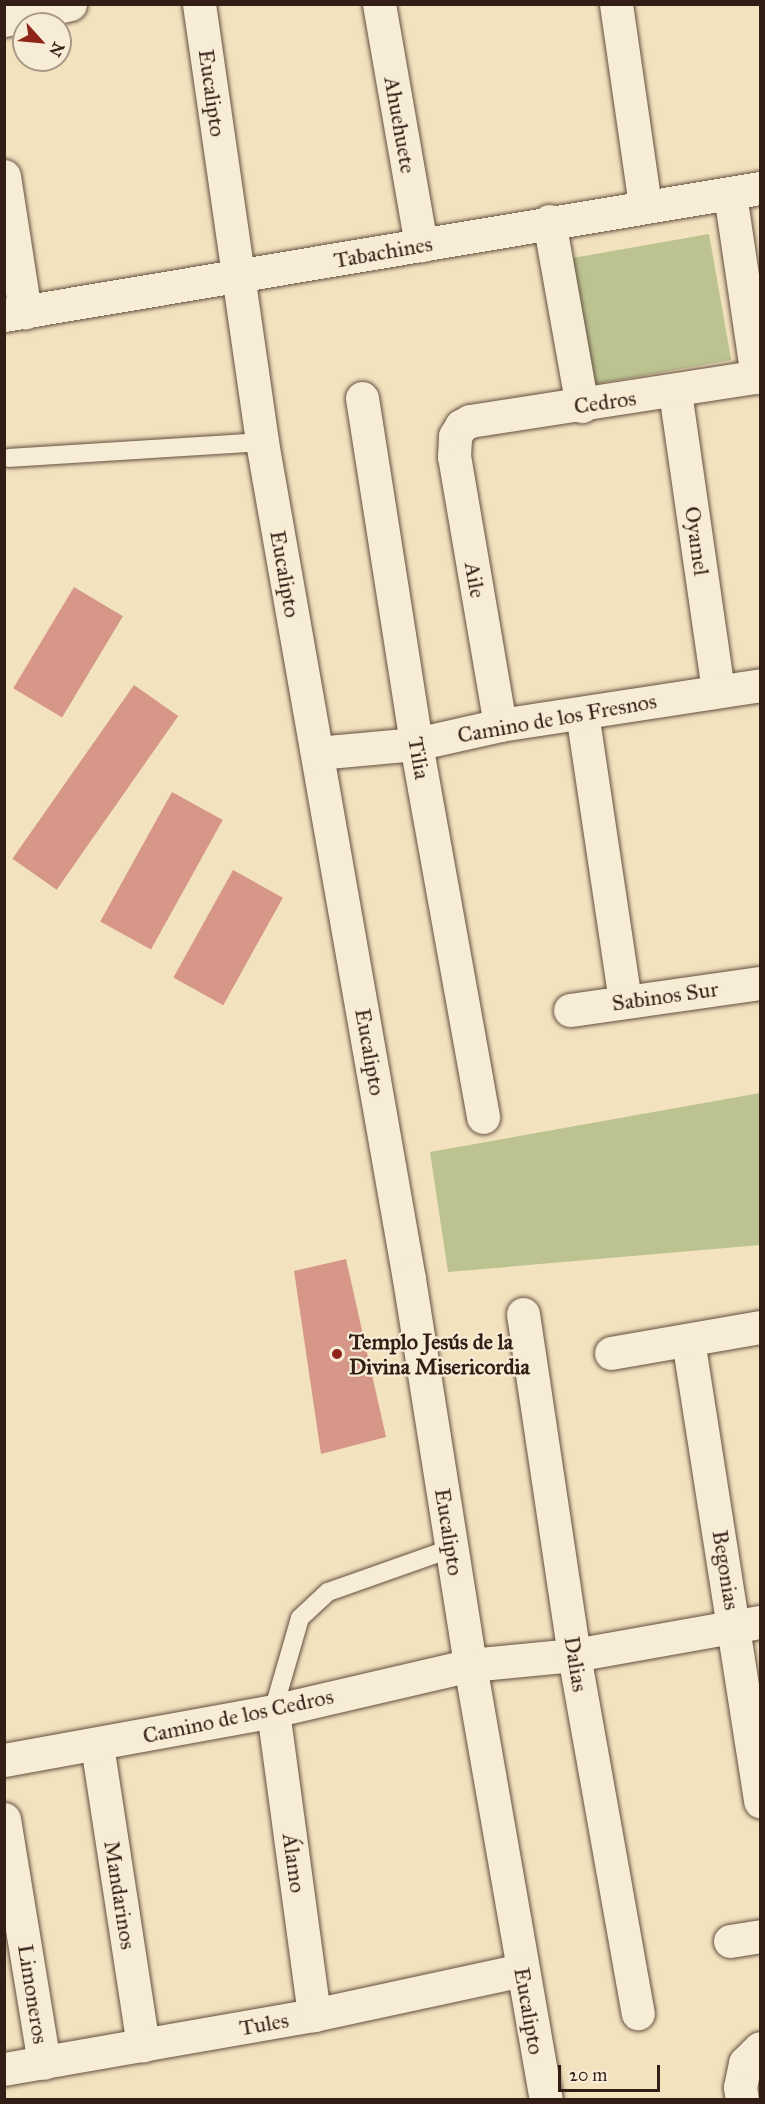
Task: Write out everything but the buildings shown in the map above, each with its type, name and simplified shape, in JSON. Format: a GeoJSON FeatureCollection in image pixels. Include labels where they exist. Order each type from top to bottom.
{"type":"FeatureCollection","features":[{"type":"Feature","properties":{"kind":"street"},"geometry":{"type":"LineString","coordinates":[[4,20],[70,4]]}},
{"type":"Feature","properties":{"kind":"street","name":"Eucalipto"},"geometry":{"type":"LineString","coordinates":[[199,4],[262,442],[546,2100]]}},
{"type":"Feature","properties":{"kind":"street","name":"Ahuehuete"},"geometry":{"type":"LineString","coordinates":[[379,4],[421,245]]}},
{"type":"Feature","properties":{"kind":"street"},"geometry":{"type":"LineString","coordinates":[[616,4],[645,206]]}},
{"type":"Feature","properties":{"kind":"street"},"geometry":{"type":"LineString","coordinates":[[4,176],[15,313]]}},
{"type":"Feature","properties":{"kind":"street"},"geometry":{"type":"LineString","coordinates":[[745,191],[759,377]]}},
{"type":"Feature","properties":{"kind":"street","name":"Tabachines"},"geometry":{"type":"LineString","coordinates":[[15,313],[240,278],[549,221],[745,191]]}},
{"type":"Feature","properties":{"kind":"street"},"geometry":{"type":"LineString","coordinates":[[549,221],[582,406]]}},
{"type":"Feature","properties":{"kind":"street","name":"Cedros"},"geometry":{"type":"LineString","coordinates":[[455,436],[470,421],[675,392],[759,377]]}},
{"type":"Feature","properties":{"kind":"street","name":"Oyamel"},"geometry":{"type":"LineString","coordinates":[[675,392],[718,691]]}},
{"type":"Feature","properties":{"kind":"street","name":"Tilia"},"geometry":{"type":"LineString","coordinates":[[362,398],[416,744],[483,1117]]}},
{"type":"Feature","properties":{"kind":"street","name":"Aile"},"geometry":{"type":"LineString","coordinates":[[455,436],[454,457],[500,725]]}},
{"type":"Feature","properties":{"kind":"street","name":"Camino de los Fresnos"},"geometry":{"type":"LineString","coordinates":[[317,753],[416,744],[500,725],[760,685]]}},
{"type":"Feature","properties":{"kind":"street"},"geometry":{"type":"LineString","coordinates":[[582,712],[625,1001]]}},
{"type":"Feature","properties":{"kind":"street","name":"Sabinos Sur"},"geometry":{"type":"LineString","coordinates":[[570,1010],[760,983]]}},
{"type":"Feature","properties":{"kind":"street","name":"Dalias"},"geometry":{"type":"LineString","coordinates":[[523,1314],[574,1655],[638,2013]]}},
{"type":"Feature","properties":{"kind":"street"},"geometry":{"type":"LineString","coordinates":[[611,1353],[760,1327]]}},
{"type":"Feature","properties":{"kind":"street","name":"Begonias"},"geometry":{"type":"LineString","coordinates":[[688,1340],[748,1624],[760,1801]]}},
{"type":"Feature","properties":{"kind":"street","name":"Camino de los Cedros"},"geometry":{"type":"LineString","coordinates":[[4,1760],[97,1745],[273,1711],[470,1665],[574,1655],[748,1624]]}},
{"type":"Feature","properties":{"kind":"street","name":"Álamo"},"geometry":{"type":"LineString","coordinates":[[273,1711],[314,2015]]}},
{"type":"Feature","properties":{"kind":"street","name":"Mandarinos"},"geometry":{"type":"LineString","coordinates":[[97,1745],[142,2045]]}},
{"type":"Feature","properties":{"kind":"street","name":"Limoneros"},"geometry":{"type":"LineString","coordinates":[[4,1818],[44,2062]]}},
{"type":"Feature","properties":{"kind":"street","name":"Tules"},"geometry":{"type":"LineString","coordinates":[[4,2069],[314,2015],[522,1970]]}},
{"type":"Feature","properties":{"kind":"street"},"geometry":{"type":"LineString","coordinates":[[742,2100],[740,2086],[745,2063],[760,2048]]}},
{"type":"Feature","properties":{"kind":"lane"},"geometry":{"type":"LineString","coordinates":[[9,458],[262,442]]}},
{"type":"Feature","properties":{"kind":"lane"},"geometry":{"type":"LineString","coordinates":[[273,1711],[300,1618],[328,1592],[452,1548]]}},
{"type":"Feature","properties":{"kind":"green space"},"geometry":{"type":"Polygon","coordinates":[[[709,234],[731,360],[586,386],[564,260],[709,234]]]}},
{"type":"Feature","properties":{"kind":"green space"},"geometry":{"type":"Polygon","coordinates":[[[760,1093],[760,1245],[448,1272],[430,1152],[760,1093]]]}},
{"type":"Feature","properties":{"kind":"place","name":"Templo Jesús de la Divina Misericordia"},"geometry":{"type":"Point","coordinates":[337,1354]}}]}
